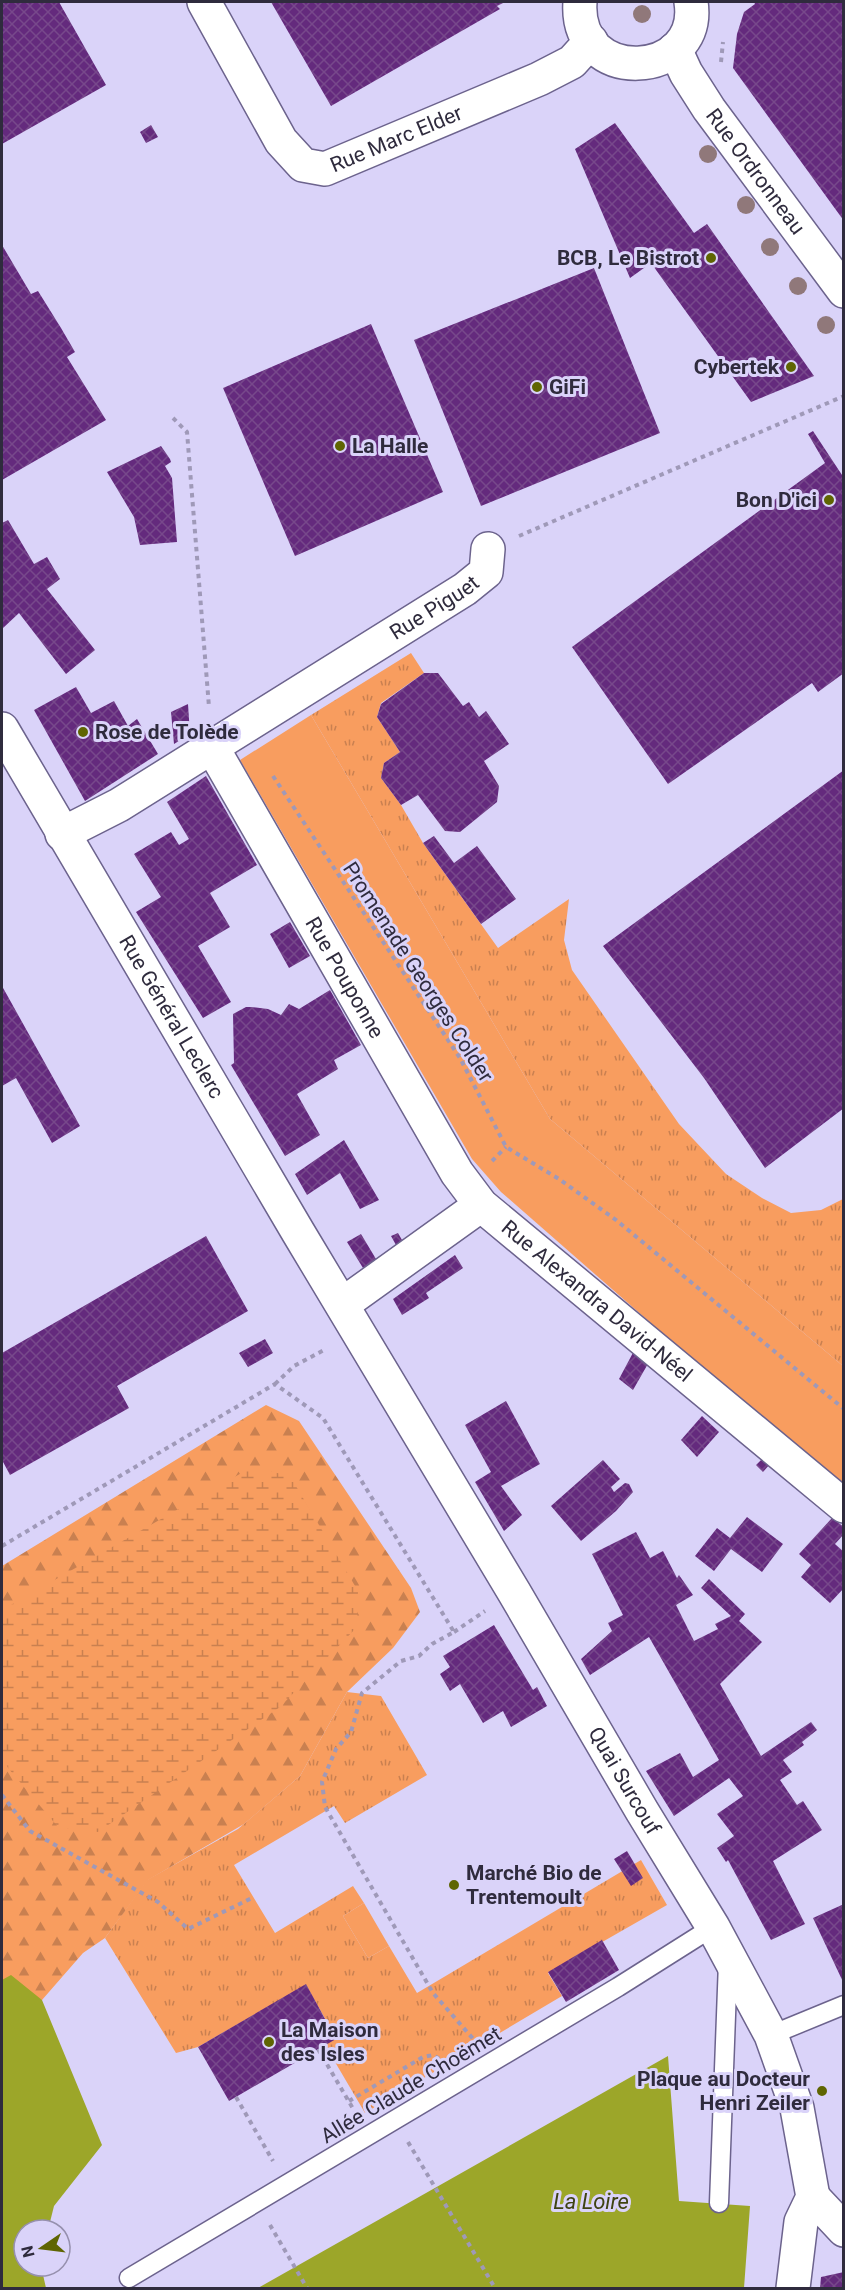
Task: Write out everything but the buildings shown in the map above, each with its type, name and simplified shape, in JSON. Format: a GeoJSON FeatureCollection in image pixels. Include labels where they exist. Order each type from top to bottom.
{"type":"FeatureCollection","features":[{"type":"Feature","properties":{"kind":"street","name":"Rue Marc Elder"},"geometry":{"type":"LineString","coordinates":[[204,2],[281,141],[303,165],[324,169],[539,79],[572,62],[591,42]]}},
{"type":"Feature","properties":{"kind":"street"},"geometry":{"type":"LineString","coordinates":[[580,2],[580,17],[591,42],[612,59],[638,64],[664,57],[675,49],[688,30],[691,2]]}},
{"type":"Feature","properties":{"kind":"street","name":"Rue Ordronneau"},"geometry":{"type":"LineString","coordinates":[[675,49],[686,73],[709,109],[843,291]]}},
{"type":"Feature","properties":{"kind":"street","name":"Rue Piguet"},"geometry":{"type":"LineString","coordinates":[[62,834],[118,805],[465,589],[486,572],[488,549]]}},
{"type":"Feature","properties":{"kind":"street","name":"Rue Général Leclerc"},"geometry":{"type":"LineString","coordinates":[[2,729],[62,834],[343,1304]]}},
{"type":"Feature","properties":{"kind":"street","name":"Rue Pouponne"},"geometry":{"type":"LineString","coordinates":[[212,747],[457,1173],[482,1205]]}},
{"type":"Feature","properties":{"kind":"street","name":"Rue Alexandra David-Néel"},"geometry":{"type":"LineString","coordinates":[[343,1304],[482,1205],[843,1506]]}},
{"type":"Feature","properties":{"kind":"street","name":"Quai Surcouf"},"geometry":{"type":"LineString","coordinates":[[343,1304],[721,1941],[771,2035],[797,2108],[813,2197]]}},
{"type":"Feature","properties":{"kind":"street"},"geometry":{"type":"LineString","coordinates":[[793,2289],[801,2222],[813,2197],[843,2230]]}},
{"type":"Feature","properties":{"kind":"lane","name":"Allée Claude Choëmet"},"geometry":{"type":"LineString","coordinates":[[129,2278],[618,1987],[721,1941]]}},
{"type":"Feature","properties":{"kind":"lane"},"geometry":{"type":"LineString","coordinates":[[718,2203],[721,1941]]}},
{"type":"Feature","properties":{"kind":"lane"},"geometry":{"type":"LineString","coordinates":[[771,2035],[843,2005]]}},
{"type":"Feature","properties":{"kind":"path"},"geometry":{"type":"LineString","coordinates":[[724,32],[721,62],[726,71]]}},
{"type":"Feature","properties":{"kind":"path","name":"Rue Piguet"},"geometry":{"type":"LineString","coordinates":[[488,549],[843,396]]}},
{"type":"Feature","properties":{"kind":"path"},"geometry":{"type":"LineString","coordinates":[[172,418],[187,432],[212,747]]}},
{"type":"Feature","properties":{"kind":"path","name":"Promenade Georges Colder"},"geometry":{"type":"LineString","coordinates":[[241,729],[460,1059],[506,1147],[559,1179],[616,1220],[843,1409]]}},
{"type":"Feature","properties":{"kind":"path"},"geometry":{"type":"LineString","coordinates":[[2,1546],[275,1384],[294,1366],[321,1352]]}},
{"type":"Feature","properties":{"kind":"path"},"geometry":{"type":"LineString","coordinates":[[275,1384],[323,1418],[454,1632],[432,1644],[419,1656],[401,1661],[362,1693],[351,1732],[336,1749],[322,1782],[325,1808],[433,1993],[493,2062]]}},
{"type":"Feature","properties":{"kind":"path"},"geometry":{"type":"LineString","coordinates":[[2,1795],[30,1831],[158,1902],[188,1929],[254,1897]]}},
{"type":"Feature","properties":{"kind":"path"},"geometry":{"type":"LineString","coordinates":[[318,2049],[369,2136]]}},
{"type":"Feature","properties":{"kind":"path"},"geometry":{"type":"LineString","coordinates":[[349,2101],[427,2056],[437,2056],[441,2059],[455,2084]]}},
{"type":"Feature","properties":{"kind":"path"},"geometry":{"type":"LineString","coordinates":[[236,2097],[287,2185]]}},
{"type":"Feature","properties":{"kind":"path"},"geometry":{"type":"LineString","coordinates":[[395,2120],[495,2289]]}},
{"type":"Feature","properties":{"kind":"path"},"geometry":{"type":"LineString","coordinates":[[257,2203],[307,2289]]}},
{"type":"Feature","properties":{"kind":"green space"},"geometry":{"type":"Polygon","coordinates":[[[411,653],[424,673],[381,703],[377,717],[400,752],[384,763],[381,778],[401,805],[423,843],[498,948],[569,899],[564,940],[572,970],[679,1124],[726,1174],[762,1198],[791,1213],[821,1210],[843,1199],[843,1366],[550,1119],[311,715],[411,653]]]}},
{"type":"Feature","properties":{"kind":"green space"},"geometry":{"type":"Polygon","coordinates":[[[311,715],[550,1119],[843,1366],[843,1491],[501,1192],[472,1159],[240,760],[311,715]]]}},
{"type":"Feature","properties":{"kind":"green space"},"geometry":{"type":"Polygon","coordinates":[[[266,1405],[299,1421],[411,1588],[420,1612],[393,1648],[347,1692],[300,1776],[244,1824],[148,1880],[105,1938],[83,1953],[42,2000],[2,2013],[2,1566],[266,1405]]]}},
{"type":"Feature","properties":{"kind":"green space"},"geometry":{"type":"Polygon","coordinates":[[[252,1467],[290,1476],[358,1591],[357,1627],[280,1707],[98,1832],[58,1827],[8,1768],[2,1755],[2,1610],[252,1467]]]}},
{"type":"Feature","properties":{"kind":"green space"},"geometry":{"type":"Polygon","coordinates":[[[347,1692],[381,1696],[427,1775],[345,1823],[334,1806],[234,1865],[275,1933],[353,1886],[364,1903],[343,1916],[368,1958],[389,1946],[417,1993],[641,1860],[667,1905],[548,1973],[562,1996],[365,2113],[325,2045],[336,2038],[306,1985],[198,2047],[176,2053],[105,1938],[147,1880],[238,1829],[300,1776],[347,1692]]]}},
{"type":"Feature","properties":{"kind":"green space"},"geometry":{"type":"Polygon","coordinates":[[[364,1903],[389,1946],[368,1958],[343,1916],[364,1903]]]}},
{"type":"Feature","properties":{"kind":"water"},"geometry":{"type":"Polygon","coordinates":[[[11,1975],[42,2000],[102,2145],[54,2206],[51,2218],[12,2218],[12,2278],[44,2278],[46,2288],[2,2288],[2,1980],[11,1975]]]}},
{"type":"Feature","properties":{"kind":"water","name":"La Loire"},"geometry":{"type":"Polygon","coordinates":[[[668,2056],[679,2201],[750,2206],[744,2288],[258,2288],[668,2056]]]}},
{"type":"Feature","properties":{"kind":"place","name":"BCB, Le Bistrot"},"geometry":{"type":"Point","coordinates":[711,258]}},
{"type":"Feature","properties":{"kind":"place","name":"Cybertek"},"geometry":{"type":"Point","coordinates":[791,367]}},
{"type":"Feature","properties":{"kind":"place","name":"GiFi"},"geometry":{"type":"Point","coordinates":[537,387]}},
{"type":"Feature","properties":{"kind":"place","name":"La Halle"},"geometry":{"type":"Point","coordinates":[340,446]}},
{"type":"Feature","properties":{"kind":"place","name":"Bon D'ici"},"geometry":{"type":"Point","coordinates":[829,500]}},
{"type":"Feature","properties":{"kind":"place","name":"Rose de Tolède"},"geometry":{"type":"Point","coordinates":[83,732]}},
{"type":"Feature","properties":{"kind":"place","name":"Marché Bio de Trentemoult"},"geometry":{"type":"Point","coordinates":[454,1885]}},
{"type":"Feature","properties":{"kind":"place","name":"La Maison des Isles"},"geometry":{"type":"Point","coordinates":[269,2042]}},
{"type":"Feature","properties":{"kind":"place","name":"Plaque au Docteur Henri Zeiler"},"geometry":{"type":"Point","coordinates":[822,2091]}}]}
